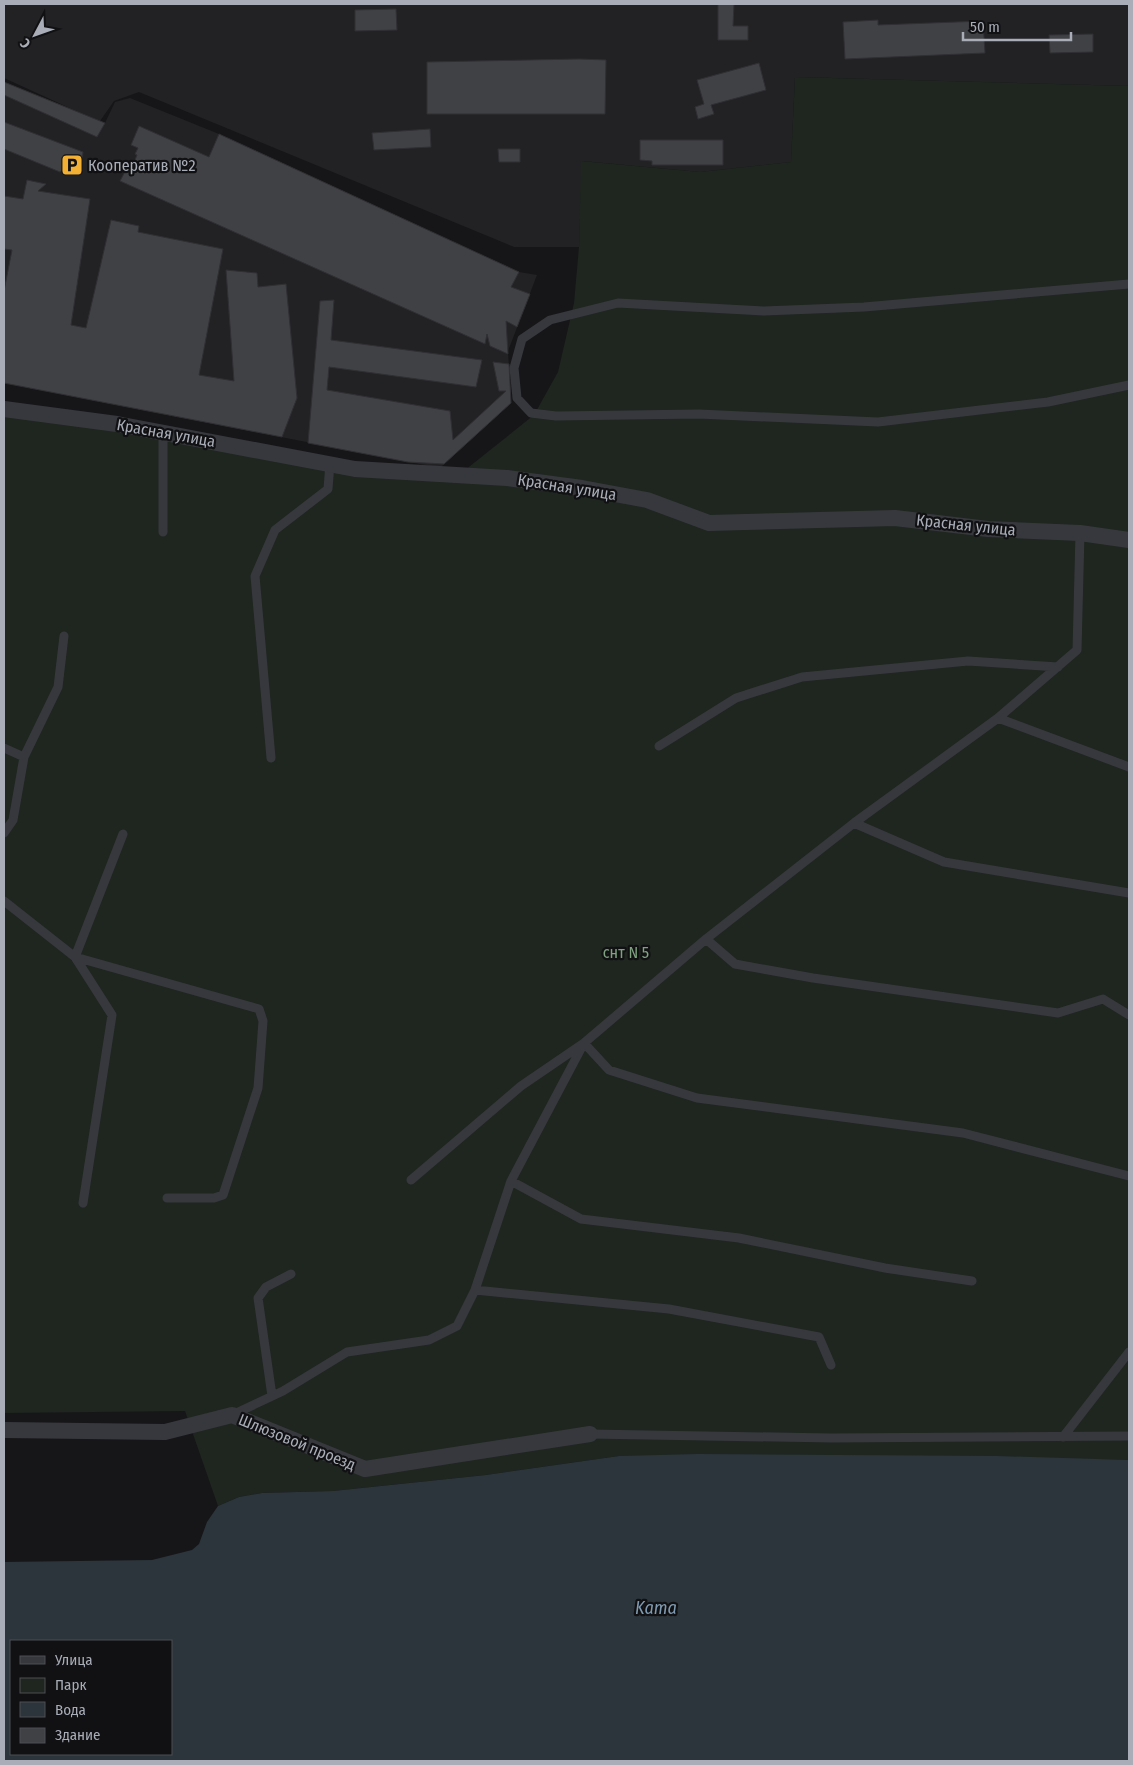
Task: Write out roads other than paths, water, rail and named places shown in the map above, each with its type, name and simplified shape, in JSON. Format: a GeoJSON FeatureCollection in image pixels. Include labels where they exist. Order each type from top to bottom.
{"type":"FeatureCollection","features":[{"type":"Feature","properties":{"kind":"street","name":"Красная улица"},"geometry":{"type":"LineString","coordinates":[[4,409],[164,433],[355,469],[507,478],[582,488],[647,500],[709,523],[895,518],[988,529],[1080,533],[1129,540]]}},
{"type":"Feature","properties":{"kind":"street","name":"Шлюзовой проезд"},"geometry":{"type":"LineString","coordinates":[[4,1430],[165,1432],[232,1415],[365,1469],[590,1434]]}},
{"type":"Feature","properties":{"kind":"lane"},"geometry":{"type":"LineString","coordinates":[[1129,284],[864,307],[764,311],[618,303],[550,320],[522,339],[514,368],[517,398],[530,413],[556,416],[699,414],[878,422],[1048,402],[1129,385]]}},
{"type":"Feature","properties":{"kind":"lane"},"geometry":{"type":"LineString","coordinates":[[162,532],[164,433]]}},
{"type":"Feature","properties":{"kind":"lane"},"geometry":{"type":"LineString","coordinates":[[271,758],[255,576],[275,530],[328,489],[330,463]]}},
{"type":"Feature","properties":{"kind":"lane"},"geometry":{"type":"LineString","coordinates":[[410,1180],[521,1086],[584,1043],[706,939],[854,823],[998,718],[1077,650],[1080,533]]}},
{"type":"Feature","properties":{"kind":"lane"},"geometry":{"type":"LineString","coordinates":[[4,833],[13,820],[24,757],[58,687],[64,636]]}},
{"type":"Feature","properties":{"kind":"lane"},"geometry":{"type":"LineString","coordinates":[[659,746],[736,698],[802,677],[968,661],[1058,667]]}},
{"type":"Feature","properties":{"kind":"lane"},"geometry":{"type":"LineString","coordinates":[[998,718],[1129,767]]}},
{"type":"Feature","properties":{"kind":"lane"},"geometry":{"type":"LineString","coordinates":[[4,748],[24,757]]}},
{"type":"Feature","properties":{"kind":"lane"},"geometry":{"type":"LineString","coordinates":[[854,823],[944,862],[1129,893]]}},
{"type":"Feature","properties":{"kind":"lane"},"geometry":{"type":"LineString","coordinates":[[75,957],[123,834]]}},
{"type":"Feature","properties":{"kind":"lane"},"geometry":{"type":"LineString","coordinates":[[4,901],[75,957],[112,1015],[83,1203]]}},
{"type":"Feature","properties":{"kind":"lane"},"geometry":{"type":"LineString","coordinates":[[706,939],[734,964],[813,978],[1058,1013],[1104,999],[1129,1015]]}},
{"type":"Feature","properties":{"kind":"lane"},"geometry":{"type":"LineString","coordinates":[[75,957],[259,1009],[263,1020],[258,1088],[223,1195],[214,1198],[167,1198]]}},
{"type":"Feature","properties":{"kind":"lane"},"geometry":{"type":"LineString","coordinates":[[584,1043],[609,1070],[697,1098],[963,1133],[1129,1176]]}},
{"type":"Feature","properties":{"kind":"lane"},"geometry":{"type":"LineString","coordinates":[[232,1415],[272,1396],[348,1352],[429,1340],[457,1326],[476,1290],[511,1181],[584,1043]]}},
{"type":"Feature","properties":{"kind":"lane"},"geometry":{"type":"LineString","coordinates":[[511,1181],[581,1219],[739,1238],[885,1268],[972,1281]]}},
{"type":"Feature","properties":{"kind":"lane"},"geometry":{"type":"LineString","coordinates":[[272,1396],[258,1298],[266,1287],[290,1274]]}},
{"type":"Feature","properties":{"kind":"lane"},"geometry":{"type":"LineString","coordinates":[[476,1290],[669,1309],[776,1327],[819,1337],[831,1365]]}},
{"type":"Feature","properties":{"kind":"lane"},"geometry":{"type":"LineString","coordinates":[[1063,1437],[1129,1352]]}},
{"type":"Feature","properties":{"kind":"lane"},"geometry":{"type":"LineString","coordinates":[[590,1434],[822,1438],[1129,1436]]}},
{"type":"Feature","properties":{"kind":"water","name":"Kama"},"geometry":{"type":"Polygon","coordinates":[[[699,1454],[996,1456],[1129,1460],[1129,1761],[4,1761],[4,1562],[152,1560],[192,1550],[199,1544],[207,1522],[218,1506],[239,1497],[262,1493],[333,1491],[486,1475],[619,1456],[699,1454]]]}},
{"type":"Feature","properties":{"kind":"place","name":"Кооператив №2"},"geometry":{"type":"Point","coordinates":[72,165]}},
{"type":"Feature","properties":{"kind":"park label","name":"снт N 5"},"geometry":{"type":"Point","coordinates":[626,952]}}]}
